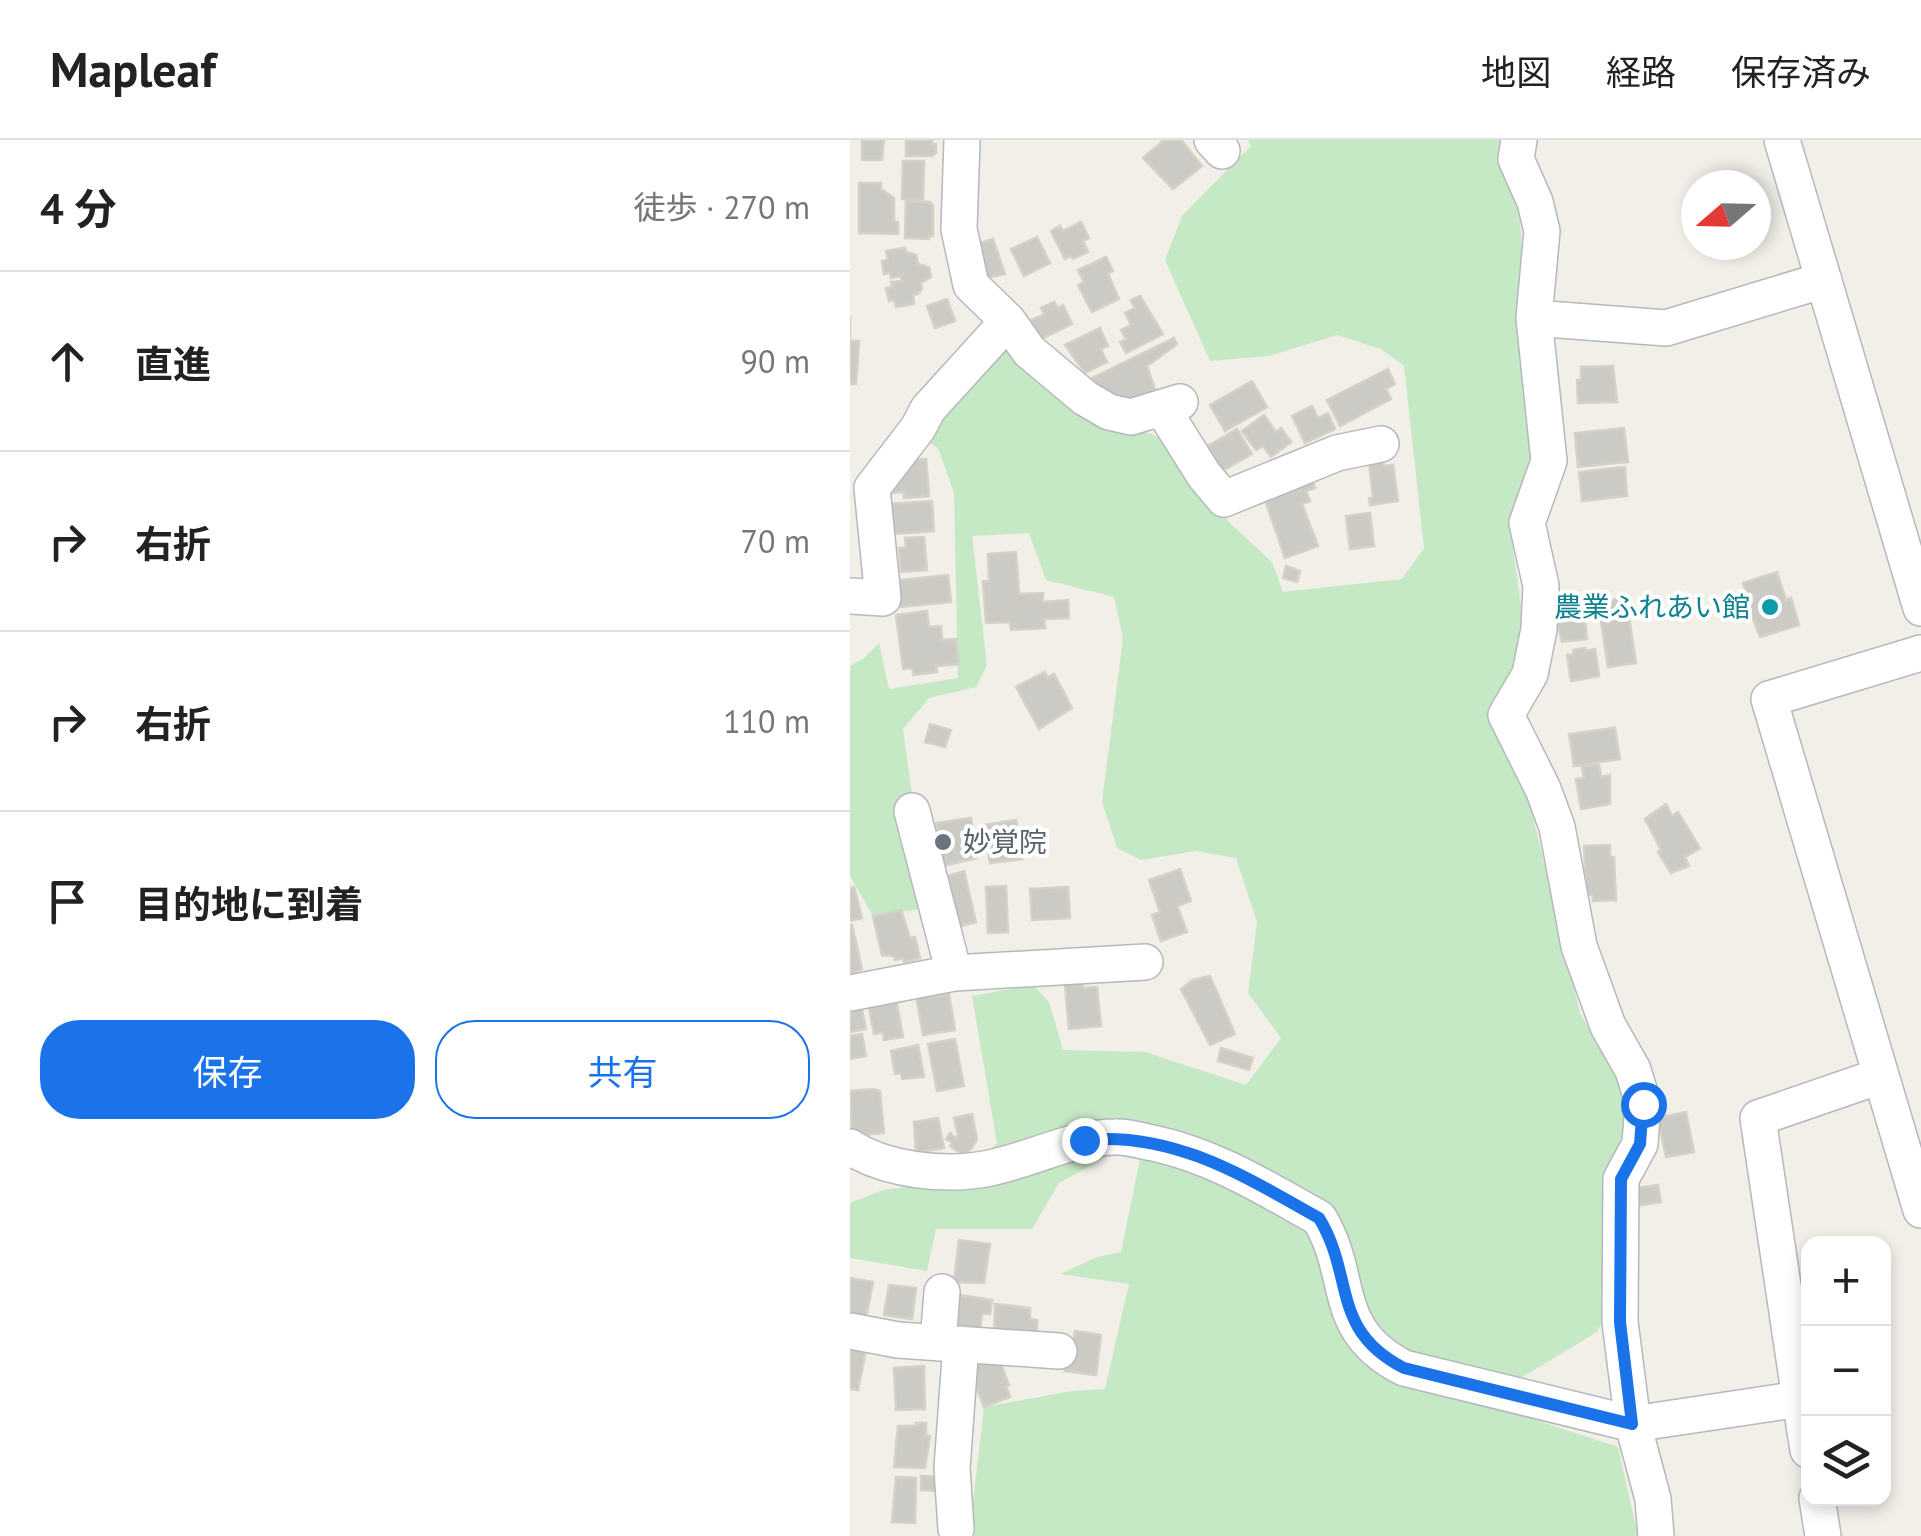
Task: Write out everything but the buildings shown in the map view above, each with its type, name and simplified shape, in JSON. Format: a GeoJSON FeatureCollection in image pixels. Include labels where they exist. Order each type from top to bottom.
{"type":"FeatureCollection","features":[{"type":"Feature","properties":{"kind":"street"},"geometry":{"type":"LineString","coordinates":[[962,140],[958,230],[971,284],[1008,321],[1029,351],[1108,412],[1131,417],[1171,405],[1204,475],[1224,499],[1336,453],[1381,444]]}},
{"type":"Feature","properties":{"kind":"street"},"geometry":{"type":"LineString","coordinates":[[1519,140],[1516,159],[1535,202],[1542,232],[1534,318],[1549,462],[1527,523],[1540,586],[1539,630],[1530,674],[1506,714],[1544,789],[1558,827],[1578,946],[1608,1026],[1633,1070],[1643,1104],[1640,1144],[1621,1179],[1620,1322],[1632,1424],[1653,1499],[1656,1536]]}},
{"type":"Feature","properties":{"kind":"street"},"geometry":{"type":"LineString","coordinates":[[1782,140],[1921,608]]}},
{"type":"Feature","properties":{"kind":"street"},"geometry":{"type":"LineString","coordinates":[[1534,318],[1666,328],[1824,280]]}},
{"type":"Feature","properties":{"kind":"street"},"geometry":{"type":"LineString","coordinates":[[850,596],[883,598],[872,488],[928,409],[1008,321]]}},
{"type":"Feature","properties":{"kind":"street"},"geometry":{"type":"LineString","coordinates":[[1921,654],[1769,699],[1921,1210]]}},
{"type":"Feature","properties":{"kind":"street"},"geometry":{"type":"LineString","coordinates":[[912,811],[954,973]]}},
{"type":"Feature","properties":{"kind":"street"},"geometry":{"type":"LineString","coordinates":[[850,994],[954,973],[1145,962]]}},
{"type":"Feature","properties":{"kind":"street"},"geometry":{"type":"LineString","coordinates":[[1803,1416],[1758,1118],[1880,1076]]}},
{"type":"Feature","properties":{"kind":"street"},"geometry":{"type":"LineString","coordinates":[[850,1146],[865,1157],[948,1172],[989,1168],[1084,1140],[1119,1136],[1178,1148],[1231,1168],[1319,1218],[1328,1232],[1361,1337],[1381,1356],[1404,1368],[1632,1424],[1800,1399]]}},
{"type":"Feature","properties":{"kind":"street"},"geometry":{"type":"LineString","coordinates":[[942,1292],[949,1344],[956,1528]]}},
{"type":"Feature","properties":{"kind":"street"},"geometry":{"type":"LineString","coordinates":[[850,1331],[898,1340],[1059,1352]]}},
{"type":"Feature","properties":{"kind":"street"},"geometry":{"type":"LineString","coordinates":[[1818,1506],[1823,1536]]}},
{"type":"Feature","properties":{"kind":"green space"},"geometry":{"type":"Polygon","coordinates":[[[1248,140],[1504,143],[1519,208],[1532,475],[1510,526],[1523,620],[1511,673],[1499,702],[1531,808],[1580,1013],[1620,1083],[1627,1136],[1603,1200],[1606,1313],[1597,1332],[1519,1379],[1514,1413],[1618,1447],[1638,1536],[969,1536],[984,1407],[1105,1389],[1129,1284],[1060,1274],[1097,1257],[1121,1252],[1140,1160],[1111,1154],[1059,1183],[1032,1229],[936,1229],[927,1271],[850,1258],[850,1203],[883,1190],[958,1181],[997,1143],[972,996],[1033,985],[1049,1002],[1063,1050],[1145,1052],[1246,1085],[1281,1038],[1248,993],[1257,922],[1236,858],[1195,851],[1141,860],[1117,848],[1102,802],[1123,638],[1114,597],[1046,580],[1029,533],[972,536],[987,665],[976,687],[929,698],[903,729],[912,794],[919,909],[873,916],[850,876],[850,666],[879,643],[889,689],[958,678],[954,493],[938,448],[900,423],[977,327],[1131,426],[1158,437],[1232,525],[1272,562],[1283,592],[1402,579],[1424,548],[1404,366],[1381,349],[1337,335],[1269,356],[1210,361],[1165,260],[1182,216],[1251,146],[1248,140]]]}},
{"type":"Feature","properties":{"kind":"place","name":"農業ふれあい館"},"geometry":{"type":"Point","coordinates":[1770,607]}},
{"type":"Feature","properties":{"kind":"place","name":"妙覚院"},"geometry":{"type":"Point","coordinates":[943,842]}},
{"type":"Feature","properties":{"kind":"route"},"geometry":{"type":"LineString","coordinates":[[1084,1140],[1119,1136],[1178,1148],[1231,1168],[1319,1218],[1328,1232],[1361,1337],[1381,1356],[1404,1368],[1632,1424],[1620,1322],[1621,1179],[1640,1144],[1643,1104]]}}]}
